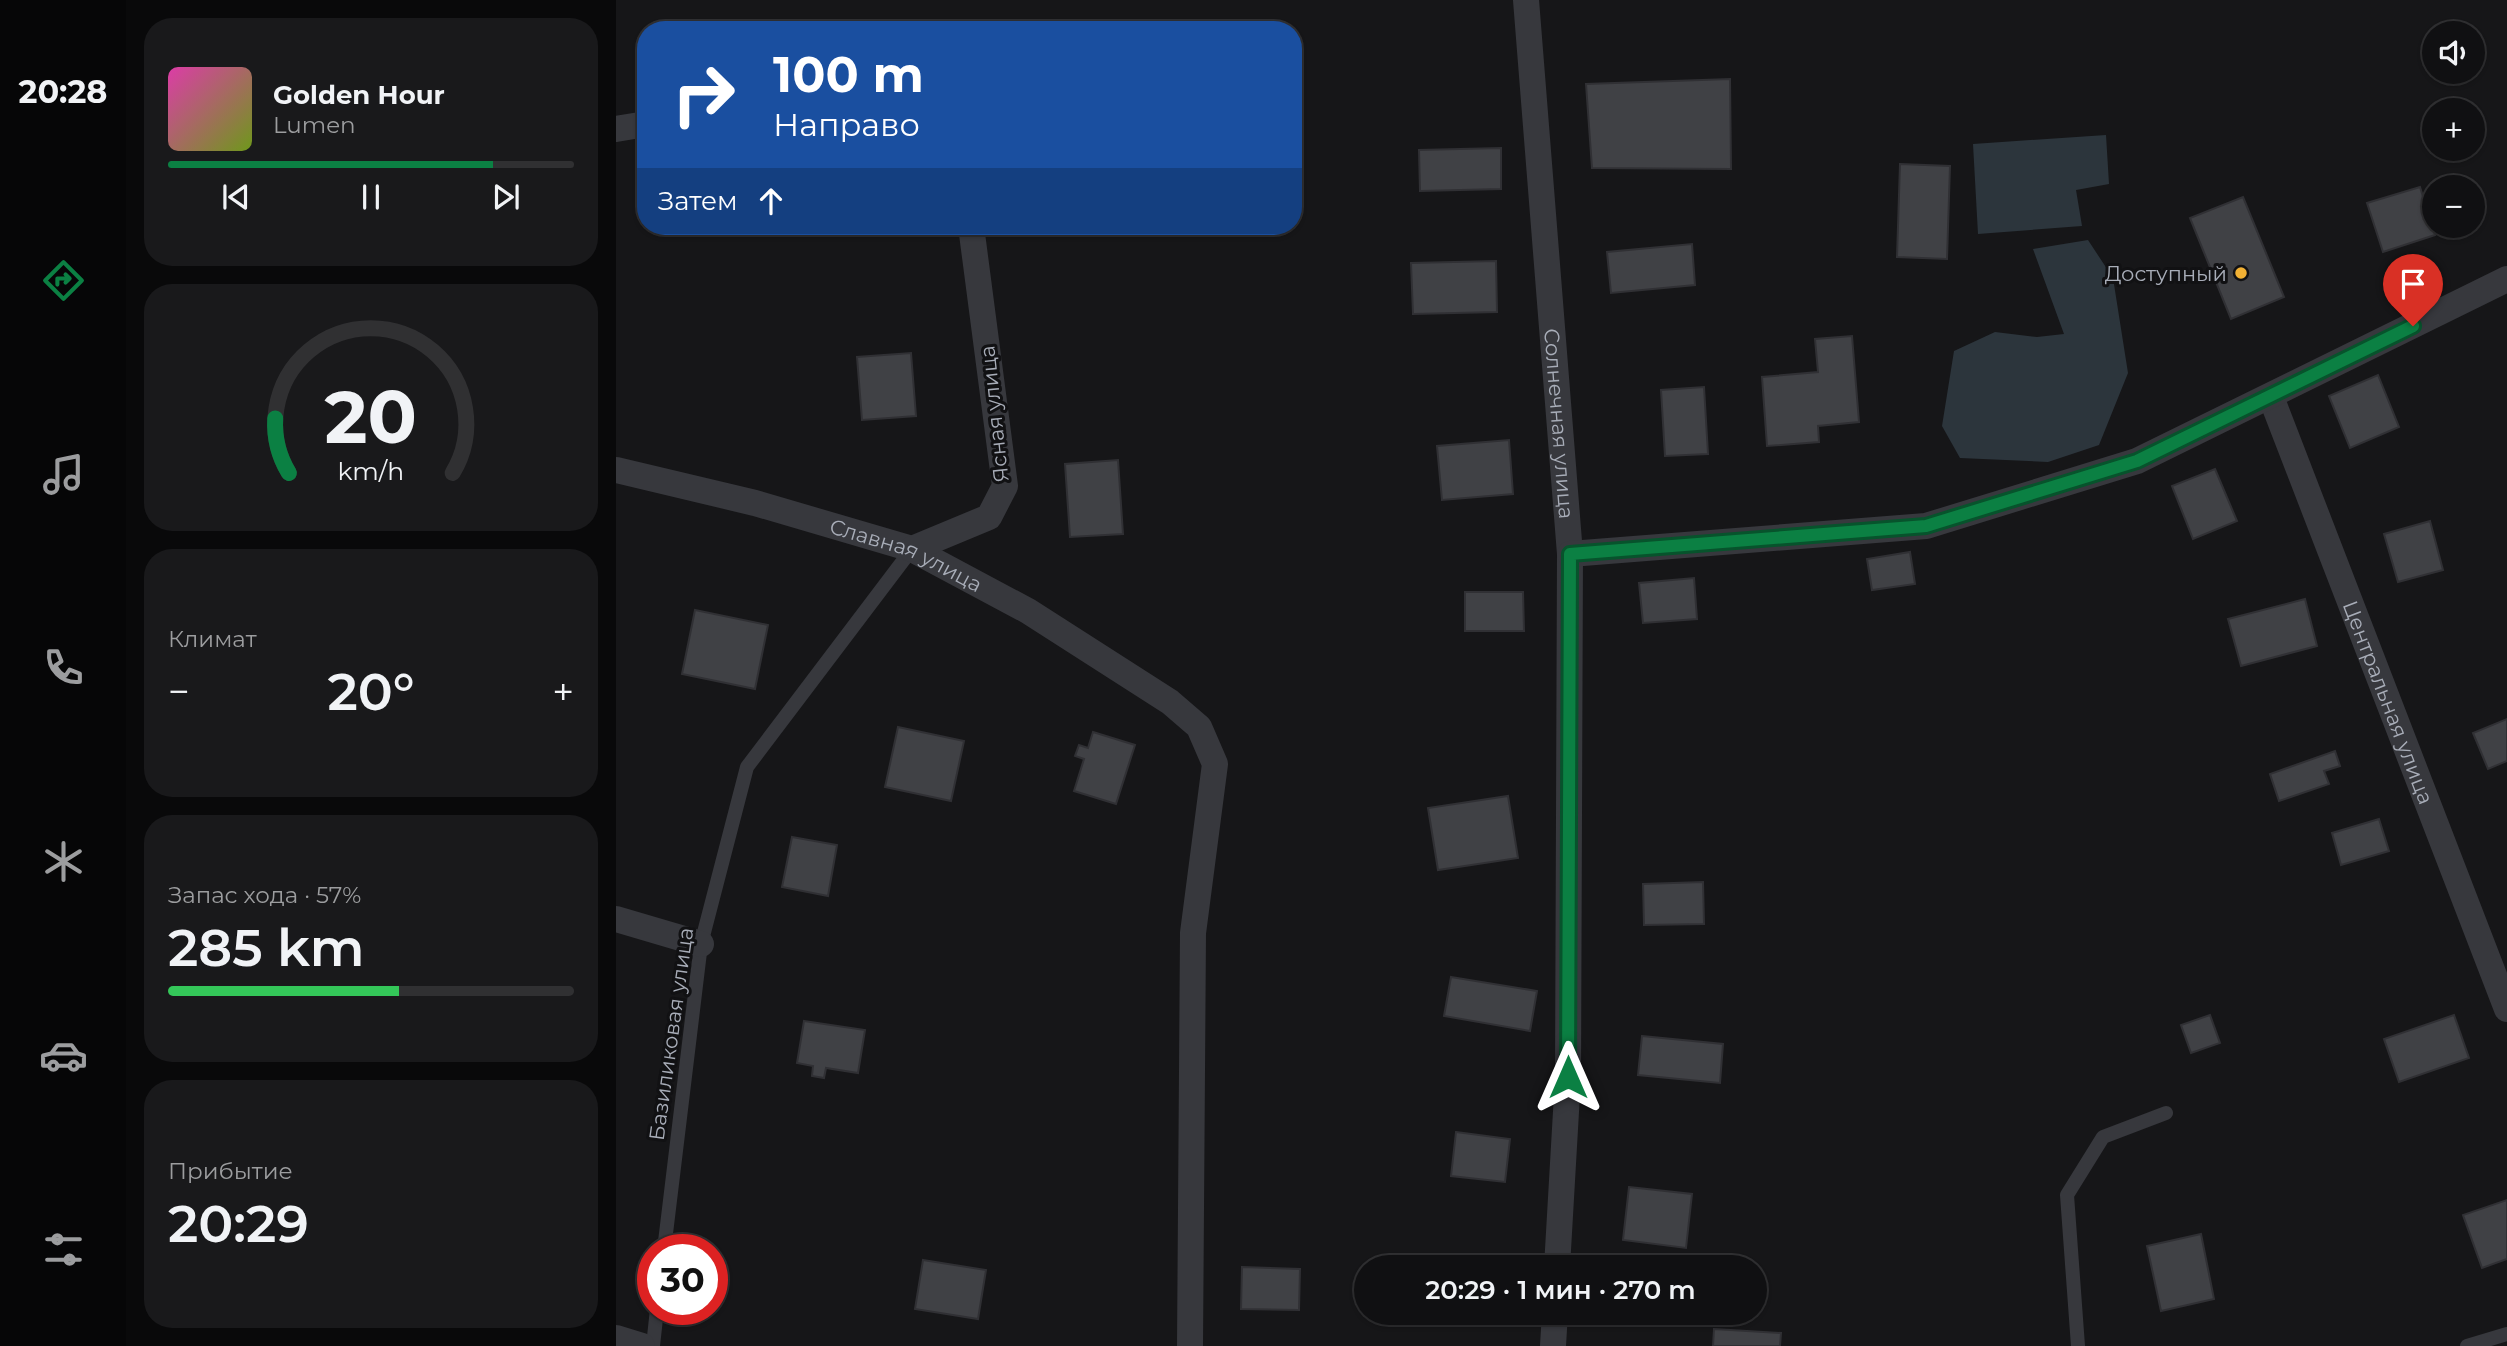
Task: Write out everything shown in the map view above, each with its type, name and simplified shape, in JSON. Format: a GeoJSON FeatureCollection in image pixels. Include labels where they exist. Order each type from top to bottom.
{"type":"FeatureCollection","features":[{"type":"Feature","properties":{"kind":"street","name":"Солнечная улица"},"geometry":{"type":"LineString","coordinates":[[1526,0],[1570,554],[1568,1077],[1559,1255]]}},
{"type":"Feature","properties":{"kind":"street"},"geometry":{"type":"LineString","coordinates":[[616,130],[637,126]]}},
{"type":"Feature","properties":{"kind":"street","name":"Ясная улица"},"geometry":{"type":"LineString","coordinates":[[912,549],[989,517],[1005,486],[972,235]]}},
{"type":"Feature","properties":{"kind":"street"},"geometry":{"type":"LineString","coordinates":[[1570,554],[1926,526],[2137,461],[2507,279]]}},
{"type":"Feature","properties":{"kind":"street","name":"Центральная улица"},"geometry":{"type":"LineString","coordinates":[[2271,397],[2507,1010]]}},
{"type":"Feature","properties":{"kind":"street","name":"Славная улица"},"geometry":{"type":"LineString","coordinates":[[616,470],[755,503],[912,549],[1028,611],[1170,702],[1199,727],[1215,764],[1192,933],[1190,1346]]}},
{"type":"Feature","properties":{"kind":"street"},"geometry":{"type":"LineString","coordinates":[[616,919],[701,944]]}},
{"type":"Feature","properties":{"kind":"street"},"geometry":{"type":"LineString","coordinates":[[1553,1346],[1554,1325]]}},
{"type":"Feature","properties":{"kind":"street"},"geometry":{"type":"LineString","coordinates":[[616,1338],[642,1346]]}},
{"type":"Feature","properties":{"kind":"lane","name":"Базиликовая улица"},"geometry":{"type":"LineString","coordinates":[[666,1234],[701,944],[747,766],[912,549]]}},
{"type":"Feature","properties":{"kind":"lane"},"geometry":{"type":"LineString","coordinates":[[2078,1346],[2067,1195],[2103,1137],[2166,1113]]}},
{"type":"Feature","properties":{"kind":"lane"},"geometry":{"type":"LineString","coordinates":[[653,1346],[655,1325]]}},
{"type":"Feature","properties":{"kind":"lane"},"geometry":{"type":"LineString","coordinates":[[2467,1346],[2507,1334]]}},
{"type":"Feature","properties":{"kind":"shaded area"},"geometry":{"type":"Polygon","coordinates":[[[2106,135],[2109,184],[2076,190],[2082,226],[1978,234],[1973,144],[2106,135]]]}},
{"type":"Feature","properties":{"kind":"shaded area"},"geometry":{"type":"Polygon","coordinates":[[[2088,240],[2113,278],[2128,373],[2099,445],[2048,462],[1960,458],[1942,426],[1954,351],[1995,332],[2037,337],[2064,334],[2033,249],[2088,240]]]}},
{"type":"Feature","properties":{"kind":"building"},"geometry":{"type":"Polygon","coordinates":[[[1730,79],[1731,169],[1592,168],[1586,84],[1730,79]]]}},
{"type":"Feature","properties":{"kind":"building"},"geometry":{"type":"Polygon","coordinates":[[[1501,148],[1501,189],[1420,191],[1419,150],[1501,148]]]}},
{"type":"Feature","properties":{"kind":"building"},"geometry":{"type":"Polygon","coordinates":[[[1900,164],[1950,166],[1947,259],[1897,257],[1900,164]]]}},
{"type":"Feature","properties":{"kind":"building"},"geometry":{"type":"Polygon","coordinates":[[[2420,187],[2422,238],[2426,238],[2383,252],[2367,203],[2420,187]]]}},
{"type":"Feature","properties":{"kind":"building"},"geometry":{"type":"Polygon","coordinates":[[[2243,197],[2284,297],[2231,319],[2190,218],[2243,197]]]}},
{"type":"Feature","properties":{"kind":"building"},"geometry":{"type":"Polygon","coordinates":[[[1692,244],[1695,285],[1611,293],[1607,252],[1692,244]]]}},
{"type":"Feature","properties":{"kind":"building"},"geometry":{"type":"Polygon","coordinates":[[[1496,261],[1497,312],[1413,314],[1411,263],[1496,261]]]}},
{"type":"Feature","properties":{"kind":"building"},"geometry":{"type":"Polygon","coordinates":[[[1852,336],[1859,422],[1818,426],[1819,442],[1767,446],[1762,377],[1818,372],[1815,339],[1852,336]]]}},
{"type":"Feature","properties":{"kind":"building"},"geometry":{"type":"Polygon","coordinates":[[[911,353],[916,416],[862,420],[857,357],[911,353]]]}},
{"type":"Feature","properties":{"kind":"building"},"geometry":{"type":"Polygon","coordinates":[[[2378,375],[2399,427],[2350,448],[2329,396],[2378,375]]]}},
{"type":"Feature","properties":{"kind":"building"},"geometry":{"type":"Polygon","coordinates":[[[1704,387],[1708,454],[1665,456],[1661,390],[1704,387]]]}},
{"type":"Feature","properties":{"kind":"building"},"geometry":{"type":"Polygon","coordinates":[[[1509,440],[1513,494],[1442,500],[1437,446],[1509,440]]]}},
{"type":"Feature","properties":{"kind":"building"},"geometry":{"type":"Polygon","coordinates":[[[1118,460],[1123,534],[1070,537],[1065,464],[1118,460]]]}},
{"type":"Feature","properties":{"kind":"building"},"geometry":{"type":"Polygon","coordinates":[[[2215,469],[2237,521],[2193,539],[2172,486],[2215,469]]]}},
{"type":"Feature","properties":{"kind":"building"},"geometry":{"type":"Polygon","coordinates":[[[2430,521],[2443,570],[2398,582],[2384,534],[2430,521]]]}},
{"type":"Feature","properties":{"kind":"building"},"geometry":{"type":"Polygon","coordinates":[[[1910,552],[1915,584],[1872,590],[1867,559],[1910,552]]]}},
{"type":"Feature","properties":{"kind":"building"},"geometry":{"type":"Polygon","coordinates":[[[1694,578],[1697,619],[1643,623],[1639,583],[1694,578]]]}},
{"type":"Feature","properties":{"kind":"building"},"geometry":{"type":"Polygon","coordinates":[[[1465,592],[1523,592],[1524,631],[1465,631],[1465,592]]]}},
{"type":"Feature","properties":{"kind":"building"},"geometry":{"type":"Polygon","coordinates":[[[2305,599],[2317,646],[2241,666],[2228,619],[2305,599]]]}},
{"type":"Feature","properties":{"kind":"building"},"geometry":{"type":"Polygon","coordinates":[[[695,610],[768,625],[755,689],[682,674],[695,610]]]}},
{"type":"Feature","properties":{"kind":"building"},"geometry":{"type":"Polygon","coordinates":[[[2507,719],[2507,761],[2488,769],[2473,733],[2507,719]]]}},
{"type":"Feature","properties":{"kind":"building"},"geometry":{"type":"Polygon","coordinates":[[[898,727],[964,741],[951,801],[885,787],[898,727]]]}},
{"type":"Feature","properties":{"kind":"building"},"geometry":{"type":"Polygon","coordinates":[[[1093,732],[1135,745],[1116,804],[1074,791],[1084,759],[1075,756],[1079,745],[1088,748],[1093,732]]]}},
{"type":"Feature","properties":{"kind":"building"},"geometry":{"type":"Polygon","coordinates":[[[2335,751],[2340,766],[2324,771],[2329,784],[2279,801],[2270,774],[2335,751]]]}},
{"type":"Feature","properties":{"kind":"building"},"geometry":{"type":"Polygon","coordinates":[[[1508,796],[1518,858],[1438,870],[1428,808],[1508,796]]]}},
{"type":"Feature","properties":{"kind":"building"},"geometry":{"type":"Polygon","coordinates":[[[2379,819],[2389,851],[2341,865],[2332,833],[2379,819]]]}},
{"type":"Feature","properties":{"kind":"building"},"geometry":{"type":"Polygon","coordinates":[[[792,837],[837,845],[828,896],[782,887],[792,837]]]}},
{"type":"Feature","properties":{"kind":"building"},"geometry":{"type":"Polygon","coordinates":[[[1703,882],[1704,924],[1644,925],[1643,884],[1703,882]]]}},
{"type":"Feature","properties":{"kind":"building"},"geometry":{"type":"Polygon","coordinates":[[[1451,977],[1537,991],[1530,1031],[1444,1016],[1451,977]]]}},
{"type":"Feature","properties":{"kind":"building"},"geometry":{"type":"Polygon","coordinates":[[[2210,1015],[2220,1043],[2191,1053],[2181,1025],[2210,1015]]]}},
{"type":"Feature","properties":{"kind":"building"},"geometry":{"type":"Polygon","coordinates":[[[2454,1015],[2469,1058],[2399,1082],[2384,1039],[2454,1015]]]}},
{"type":"Feature","properties":{"kind":"building"},"geometry":{"type":"Polygon","coordinates":[[[804,1021],[865,1030],[858,1073],[826,1068],[824,1078],[812,1076],[813,1066],[797,1063],[804,1021]]]}},
{"type":"Feature","properties":{"kind":"building"},"geometry":{"type":"Polygon","coordinates":[[[1642,1036],[1723,1044],[1720,1083],[1638,1075],[1642,1036]]]}},
{"type":"Feature","properties":{"kind":"building"},"geometry":{"type":"Polygon","coordinates":[[[1456,1132],[1510,1139],[1505,1182],[1451,1176],[1456,1132]]]}},
{"type":"Feature","properties":{"kind":"building"},"geometry":{"type":"Polygon","coordinates":[[[1629,1187],[1692,1194],[1686,1248],[1623,1240],[1629,1187]]]}},
{"type":"Feature","properties":{"kind":"building"},"geometry":{"type":"Polygon","coordinates":[[[2507,1200],[2507,1259],[2482,1268],[2463,1215],[2507,1200]]]}},
{"type":"Feature","properties":{"kind":"building"},"geometry":{"type":"Polygon","coordinates":[[[2201,1234],[2214,1299],[2161,1311],[2147,1246],[2201,1234]]]}},
{"type":"Feature","properties":{"kind":"building"},"geometry":{"type":"Polygon","coordinates":[[[923,1260],[986,1270],[978,1319],[915,1309],[923,1260]]]}},
{"type":"Feature","properties":{"kind":"building"},"geometry":{"type":"Polygon","coordinates":[[[1242,1267],[1300,1269],[1299,1310],[1241,1309],[1242,1267]]]}},
{"type":"Feature","properties":{"kind":"building"},"geometry":{"type":"Polygon","coordinates":[[[1714,1329],[1781,1333],[1780,1346],[1713,1346],[1714,1329]]]}},
{"type":"Feature","properties":{"kind":"place","name":"Доступный"},"geometry":{"type":"Point","coordinates":[2241,273]}},
{"type":"Feature","properties":{"kind":"route"},"geometry":{"type":"LineString","coordinates":[[1568,1077],[1570,554],[1926,526],[2137,461],[2413,326]]}}]}
